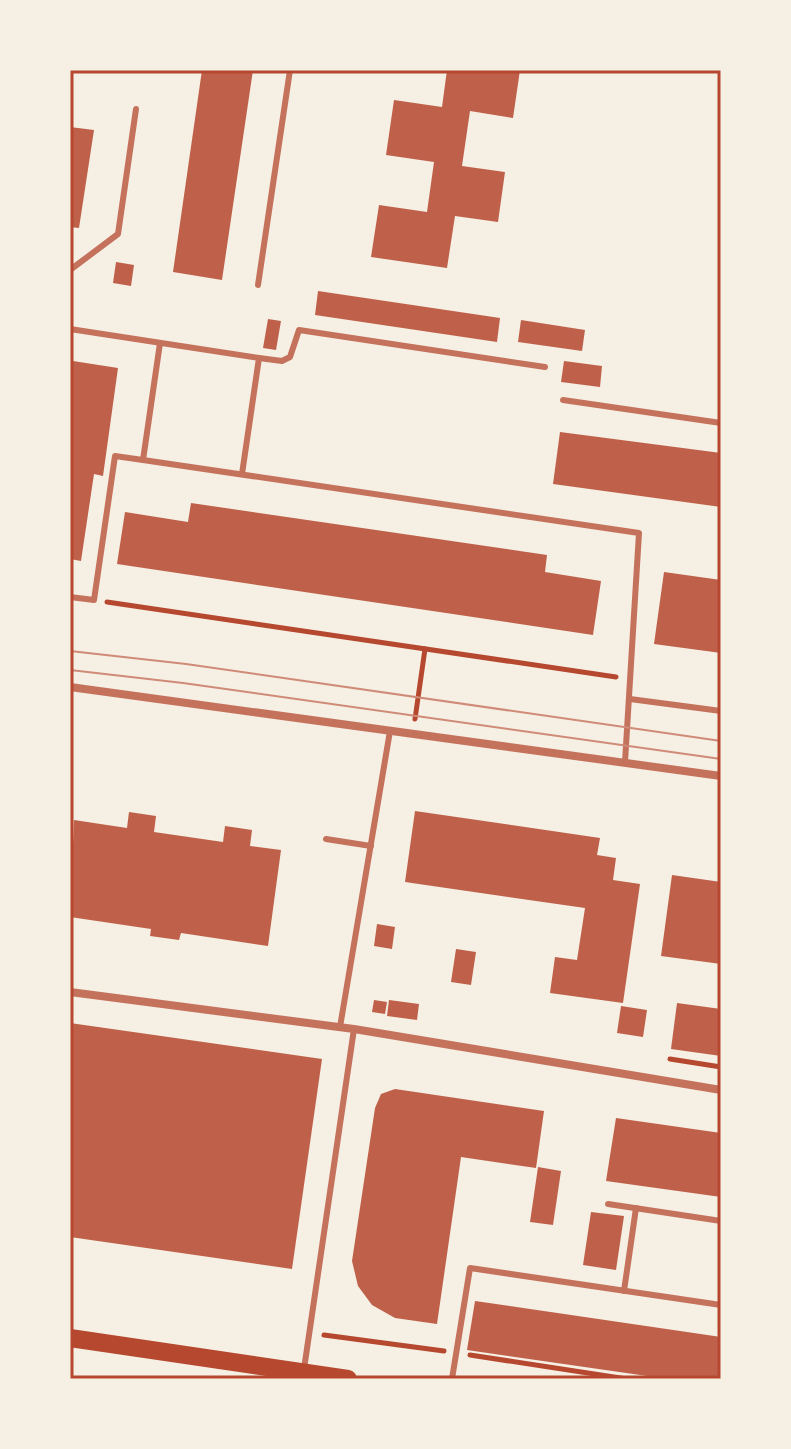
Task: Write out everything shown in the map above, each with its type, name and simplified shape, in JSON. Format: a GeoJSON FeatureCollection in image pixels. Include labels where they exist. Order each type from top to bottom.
{"type":"FeatureCollection","features":[{"type":"Feature","properties":{"kind":"main road"},"geometry":{"type":"LineString","coordinates":[[70,1338],[348,1379]]}},
{"type":"Feature","properties":{"kind":"street"},"geometry":{"type":"LineString","coordinates":[[70,687],[721,776]]}},
{"type":"Feature","properties":{"kind":"street"},"geometry":{"type":"LineString","coordinates":[[70,992],[354,1029],[721,1090]]}},
{"type":"Feature","properties":{"kind":"lane"},"geometry":{"type":"LineString","coordinates":[[258,285],[290,70]]}},
{"type":"Feature","properties":{"kind":"lane"},"geometry":{"type":"LineString","coordinates":[[70,270],[118,234],[136,109]]}},
{"type":"Feature","properties":{"kind":"lane"},"geometry":{"type":"LineString","coordinates":[[70,329],[282,361],[290,357],[299,330],[545,367]]}},
{"type":"Feature","properties":{"kind":"lane"},"geometry":{"type":"LineString","coordinates":[[143,460],[160,343]]}},
{"type":"Feature","properties":{"kind":"lane"},"geometry":{"type":"LineString","coordinates":[[242,474],[259,358]]}},
{"type":"Feature","properties":{"kind":"lane"},"geometry":{"type":"LineString","coordinates":[[563,400],[721,423]]}},
{"type":"Feature","properties":{"kind":"lane"},"geometry":{"type":"LineString","coordinates":[[70,597],[94,600],[115,456],[639,533],[625,762]]}},
{"type":"Feature","properties":{"kind":"lane"},"geometry":{"type":"LineString","coordinates":[[630,699],[721,711]]}},
{"type":"Feature","properties":{"kind":"lane"},"geometry":{"type":"LineString","coordinates":[[340,1027],[390,731]]}},
{"type":"Feature","properties":{"kind":"lane"},"geometry":{"type":"LineString","coordinates":[[326,839],[371,846]]}},
{"type":"Feature","properties":{"kind":"lane"},"geometry":{"type":"LineString","coordinates":[[304,1373],[354,1029]]}},
{"type":"Feature","properties":{"kind":"lane"},"geometry":{"type":"LineString","coordinates":[[608,1204],[721,1221]]}},
{"type":"Feature","properties":{"kind":"lane"},"geometry":{"type":"LineString","coordinates":[[624,1291],[636,1208]]}},
{"type":"Feature","properties":{"kind":"lane"},"geometry":{"type":"LineString","coordinates":[[452,1379],[470,1268],[721,1305]]}},
{"type":"Feature","properties":{"kind":"path"},"geometry":{"type":"LineString","coordinates":[[94,600],[632,680]]}},
{"type":"Feature","properties":{"kind":"path"},"geometry":{"type":"LineString","coordinates":[[413,734],[425,649]]}},
{"type":"Feature","properties":{"kind":"path"},"geometry":{"type":"LineString","coordinates":[[670,1059],[721,1067]]}},
{"type":"Feature","properties":{"kind":"building"},"geometry":{"type":"Polygon","coordinates":[[[202,70],[253,70],[222,280],[173,272],[202,70]]]}},
{"type":"Feature","properties":{"kind":"building"},"geometry":{"type":"Polygon","coordinates":[[[447,70],[520,70],[513,118],[470,111],[462,166],[505,172],[498,222],[455,216],[447,268],[371,257],[379,205],[427,212],[434,162],[386,155],[394,100],[442,107],[447,70]]]}},
{"type":"Feature","properties":{"kind":"building"},"geometry":{"type":"Polygon","coordinates":[[[70,127],[94,130],[79,228],[70,227],[70,127]]]}},
{"type":"Feature","properties":{"kind":"building"},"geometry":{"type":"Polygon","coordinates":[[[116,262],[134,265],[131,286],[113,283],[116,262]]]}},
{"type":"Feature","properties":{"kind":"building"},"geometry":{"type":"Polygon","coordinates":[[[318,291],[500,318],[497,342],[315,315],[318,291]]]}},
{"type":"Feature","properties":{"kind":"building"},"geometry":{"type":"Polygon","coordinates":[[[268,319],[281,321],[276,350],[263,348],[268,319]]]}},
{"type":"Feature","properties":{"kind":"building"},"geometry":{"type":"Polygon","coordinates":[[[521,320],[585,330],[582,351],[518,342],[521,320]]]}},
{"type":"Feature","properties":{"kind":"building"},"geometry":{"type":"Polygon","coordinates":[[[73,361],[118,368],[103,476],[94,474],[81,561],[70,559],[73,361]]]}},
{"type":"Feature","properties":{"kind":"building"},"geometry":{"type":"Polygon","coordinates":[[[564,361],[602,366],[600,387],[561,382],[564,361]]]}},
{"type":"Feature","properties":{"kind":"building"},"geometry":{"type":"Polygon","coordinates":[[[560,432],[721,453],[721,507],[553,484],[560,432]]]}},
{"type":"Feature","properties":{"kind":"building"},"geometry":{"type":"Polygon","coordinates":[[[191,503],[547,555],[545,572],[601,581],[593,635],[117,564],[125,512],[188,522],[191,503]]]}},
{"type":"Feature","properties":{"kind":"building"},"geometry":{"type":"Polygon","coordinates":[[[664,572],[721,580],[721,653],[654,644],[664,572]]]}},
{"type":"Feature","properties":{"kind":"building"},"geometry":{"type":"Polygon","coordinates":[[[415,811],[600,838],[597,855],[616,858],[613,880],[640,884],[623,1003],[550,993],[555,957],[577,960],[585,908],[405,882],[415,811]]]}},
{"type":"Feature","properties":{"kind":"building"},"geometry":{"type":"Polygon","coordinates":[[[129,812],[156,816],[154,832],[223,842],[225,826],[252,830],[250,846],[281,850],[268,946],[181,933],[179,940],[150,936],[151,929],[70,917],[74,820],[127,828],[129,812]]]}},
{"type":"Feature","properties":{"kind":"building"},"geometry":{"type":"Polygon","coordinates":[[[672,875],[721,882],[721,964],[661,956],[672,875]]]}},
{"type":"Feature","properties":{"kind":"building"},"geometry":{"type":"Polygon","coordinates":[[[377,924],[395,927],[392,949],[374,946],[377,924]]]}},
{"type":"Feature","properties":{"kind":"building"},"geometry":{"type":"Polygon","coordinates":[[[456,949],[476,952],[471,985],[451,982],[456,949]]]}},
{"type":"Feature","properties":{"kind":"building"},"geometry":{"type":"Polygon","coordinates":[[[374,1000],[387,1002],[385,1014],[372,1012],[374,1000]]]}},
{"type":"Feature","properties":{"kind":"building"},"geometry":{"type":"Polygon","coordinates":[[[389,1000],[419,1004],[417,1020],[387,1016],[389,1000]]]}},
{"type":"Feature","properties":{"kind":"building"},"geometry":{"type":"Polygon","coordinates":[[[677,1003],[721,1009],[721,1056],[671,1049],[677,1003]]]}},
{"type":"Feature","properties":{"kind":"building"},"geometry":{"type":"Polygon","coordinates":[[[621,1006],[647,1010],[643,1037],[617,1033],[621,1006]]]}},
{"type":"Feature","properties":{"kind":"building"},"geometry":{"type":"Polygon","coordinates":[[[70,1023],[322,1059],[292,1269],[70,1237],[70,1023]]]}},
{"type":"Feature","properties":{"kind":"building"},"geometry":{"type":"Polygon","coordinates":[[[395,1089],[544,1111],[536,1168],[461,1157],[437,1324],[395,1318],[372,1305],[358,1286],[352,1261],[375,1108],[381,1094],[395,1089]]]}},
{"type":"Feature","properties":{"kind":"building"},"geometry":{"type":"Polygon","coordinates":[[[616,1118],[721,1133],[721,1197],[606,1181],[616,1118]]]}},
{"type":"Feature","properties":{"kind":"building"},"geometry":{"type":"Polygon","coordinates":[[[538,1167],[561,1171],[553,1225],[530,1222],[538,1167]]]}},
{"type":"Feature","properties":{"kind":"building"},"geometry":{"type":"Polygon","coordinates":[[[591,1212],[624,1216],[616,1270],[583,1265],[591,1212]]]}},
{"type":"Feature","properties":{"kind":"building"},"geometry":{"type":"Polygon","coordinates":[[[475,1301],[721,1337],[721,1379],[668,1379],[467,1350],[475,1301]]]}},
{"type":"Feature","properties":{"kind":"tram line"},"geometry":{"type":"LineString","coordinates":[[70,651],[186,664],[721,741]]}},
{"type":"Feature","properties":{"kind":"tram line"},"geometry":{"type":"LineString","coordinates":[[70,670],[183,683],[721,759]]}}]}
